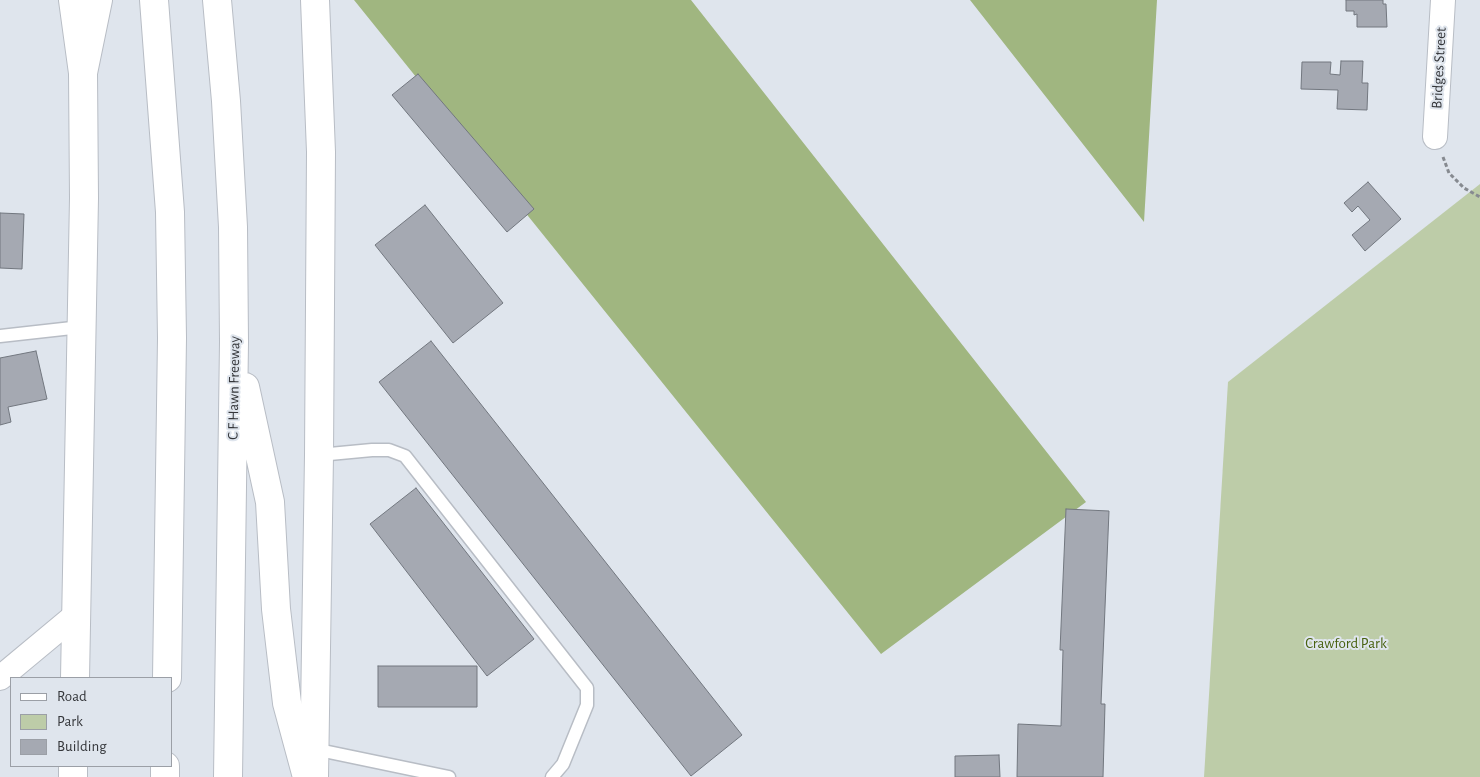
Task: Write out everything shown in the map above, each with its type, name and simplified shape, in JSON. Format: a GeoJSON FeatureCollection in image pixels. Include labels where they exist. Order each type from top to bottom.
{"type":"FeatureCollection","features":[{"type":"Feature","properties":{"kind":"main road"},"geometry":{"type":"LineString","coordinates":[[73,0],[83,74],[84,198],[75,677]]}},
{"type":"Feature","properties":{"kind":"main road"},"geometry":{"type":"LineString","coordinates":[[83,74],[98,0]]}},
{"type":"Feature","properties":{"kind":"main road"},"geometry":{"type":"LineString","coordinates":[[154,0],[170,212],[172,338],[166,677]]}},
{"type":"Feature","properties":{"kind":"main road","name":"C F Hawn Freeway"},"geometry":{"type":"LineString","coordinates":[[217,0],[226,101],[233,227],[234,342],[228,777]]}},
{"type":"Feature","properties":{"kind":"main road"},"geometry":{"type":"LineString","coordinates":[[314,777],[321,152],[315,0]]}},
{"type":"Feature","properties":{"kind":"main road"},"geometry":{"type":"LineString","coordinates":[[234,342],[270,502],[276,609],[287,703],[307,777]]}},
{"type":"Feature","properties":{"kind":"street","name":"Bridges Street"},"geometry":{"type":"LineString","coordinates":[[1435,137],[1443,0]]}},
{"type":"Feature","properties":{"kind":"street"},"geometry":{"type":"LineString","coordinates":[[0,678],[77,614]]}},
{"type":"Feature","properties":{"kind":"lane"},"geometry":{"type":"LineString","coordinates":[[0,336],[81,327]]}},
{"type":"Feature","properties":{"kind":"lane"},"geometry":{"type":"LineString","coordinates":[[319,455],[389,450],[405,456],[414,465],[587,688],[587,705],[577,731],[563,764],[552,777]]}},
{"type":"Feature","properties":{"kind":"lane"},"geometry":{"type":"LineString","coordinates":[[314,749],[449,777]]}},
{"type":"Feature","properties":{"kind":"path"},"geometry":{"type":"LineString","coordinates":[[1435,137],[1449,173],[1464,188],[1480,197]]}},
{"type":"Feature","properties":{"kind":"green space"},"geometry":{"type":"Polygon","coordinates":[[[354,0],[691,0],[1086,502],[881,654],[354,0]]]}},
{"type":"Feature","properties":{"kind":"green space"},"geometry":{"type":"Polygon","coordinates":[[[970,0],[1157,0],[1144,222],[970,0]]]}},
{"type":"Feature","properties":{"kind":"green space","name":"Crawford Park"},"geometry":{"type":"Polygon","coordinates":[[[1480,184],[1480,777],[1204,777],[1228,382],[1480,184]]]}},
{"type":"Feature","properties":{"kind":"building"},"geometry":{"type":"Polygon","coordinates":[[[1346,0],[1383,0],[1383,4],[1386,4],[1387,27],[1357,27],[1357,14],[1354,15],[1354,11],[1346,11],[1346,0]]]}},
{"type":"Feature","properties":{"kind":"building"},"geometry":{"type":"Polygon","coordinates":[[[1341,61],[1363,61],[1362,83],[1368,83],[1367,110],[1337,109],[1338,90],[1301,89],[1302,62],[1331,62],[1330,74],[1340,75],[1341,61]]]}},
{"type":"Feature","properties":{"kind":"building"},"geometry":{"type":"Polygon","coordinates":[[[418,74],[534,209],[507,232],[392,95],[418,74]]]}},
{"type":"Feature","properties":{"kind":"building"},"geometry":{"type":"Polygon","coordinates":[[[1368,182],[1401,219],[1365,251],[1352,235],[1370,220],[1358,206],[1352,212],[1344,203],[1368,182]]]}},
{"type":"Feature","properties":{"kind":"building"},"geometry":{"type":"Polygon","coordinates":[[[425,205],[503,303],[453,343],[375,245],[425,205]]]}},
{"type":"Feature","properties":{"kind":"building"},"geometry":{"type":"Polygon","coordinates":[[[0,213],[24,214],[22,269],[0,268],[0,213]]]}},
{"type":"Feature","properties":{"kind":"building"},"geometry":{"type":"Polygon","coordinates":[[[431,341],[742,735],[691,776],[379,382],[431,341]]]}},
{"type":"Feature","properties":{"kind":"building"},"geometry":{"type":"Polygon","coordinates":[[[36,351],[47,399],[8,407],[11,422],[0,425],[0,358],[36,351]]]}},
{"type":"Feature","properties":{"kind":"building"},"geometry":{"type":"Polygon","coordinates":[[[416,488],[534,639],[487,676],[370,524],[416,488]]]}},
{"type":"Feature","properties":{"kind":"building"},"geometry":{"type":"Polygon","coordinates":[[[1066,509],[1109,511],[1101,704],[1105,704],[1103,777],[1017,777],[1018,724],[1061,726],[1063,650],[1060,650],[1066,509]]]}},
{"type":"Feature","properties":{"kind":"building"},"geometry":{"type":"Polygon","coordinates":[[[378,666],[477,666],[477,707],[378,707],[378,666]]]}},
{"type":"Feature","properties":{"kind":"building"},"geometry":{"type":"Polygon","coordinates":[[[999,755],[1000,777],[955,777],[955,756],[999,755]]]}}]}
